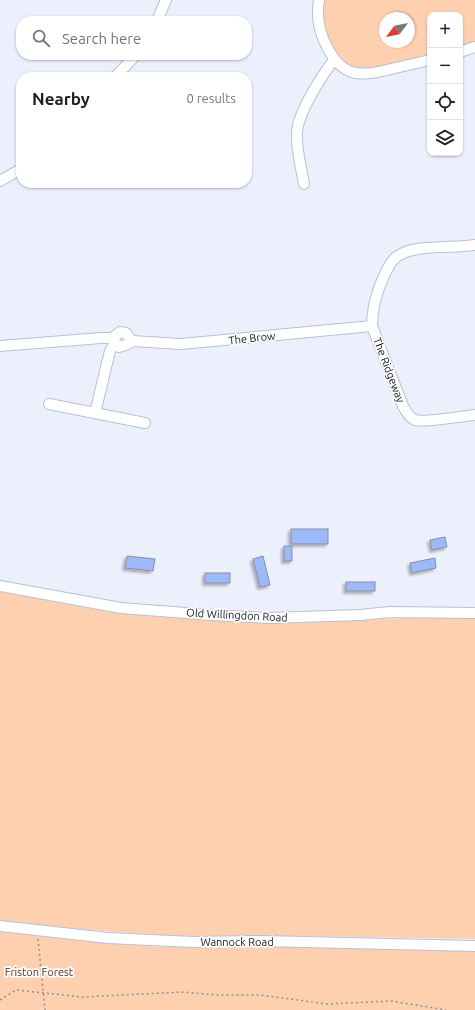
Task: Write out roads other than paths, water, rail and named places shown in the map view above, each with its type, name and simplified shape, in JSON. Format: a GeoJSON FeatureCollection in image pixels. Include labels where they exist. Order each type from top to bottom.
{"type":"FeatureCollection","features":[{"type":"Feature","properties":{"kind":"street"},"geometry":{"type":"LineString","coordinates":[[159,16],[166,0]]}},
{"type":"Feature","properties":{"kind":"street"},"geometry":{"type":"LineString","coordinates":[[319,0],[317,8],[318,22],[322,37],[334,60],[351,72],[361,74],[377,73],[427,61]]}},
{"type":"Feature","properties":{"kind":"street"},"geometry":{"type":"LineString","coordinates":[[463,51],[475,47]]}},
{"type":"Feature","properties":{"kind":"street"},"geometry":{"type":"LineString","coordinates":[[120,72],[131,60]]}},
{"type":"Feature","properties":{"kind":"street"},"geometry":{"type":"LineString","coordinates":[[304,184],[297,130],[300,120],[315,89],[334,60]]}},
{"type":"Feature","properties":{"kind":"street"},"geometry":{"type":"LineString","coordinates":[[0,181],[16,172]]}},
{"type":"Feature","properties":{"kind":"street"},"geometry":{"type":"LineString","coordinates":[[372,326],[372,313],[375,299],[393,260],[401,254],[411,250],[475,245]]}},
{"type":"Feature","properties":{"kind":"street","name":"The Brow"},"geometry":{"type":"LineString","coordinates":[[0,346],[114,340],[119,347],[132,341],[181,344],[372,326]]}},
{"type":"Feature","properties":{"kind":"street","name":"The Ridgeway"},"geometry":{"type":"LineString","coordinates":[[372,326],[403,406],[408,415],[414,420],[424,421],[475,415]]}},
{"type":"Feature","properties":{"kind":"street"},"geometry":{"type":"LineString","coordinates":[[95,413],[114,340]]}},
{"type":"Feature","properties":{"kind":"street"},"geometry":{"type":"LineString","coordinates":[[49,404],[145,423]]}},
{"type":"Feature","properties":{"kind":"street","name":"Old Willingdon Road"},"geometry":{"type":"LineString","coordinates":[[0,586],[121,608],[212,615],[268,618],[361,615],[389,612],[475,613]]}},
{"type":"Feature","properties":{"kind":"street","name":"Wannock Road"},"geometry":{"type":"LineString","coordinates":[[0,926],[108,938],[193,942],[262,941],[475,946]]}},
{"type":"Feature","properties":{"kind":"park label","name":"Friston Forest"},"geometry":{"type":"Point","coordinates":[39,972]}}]}
